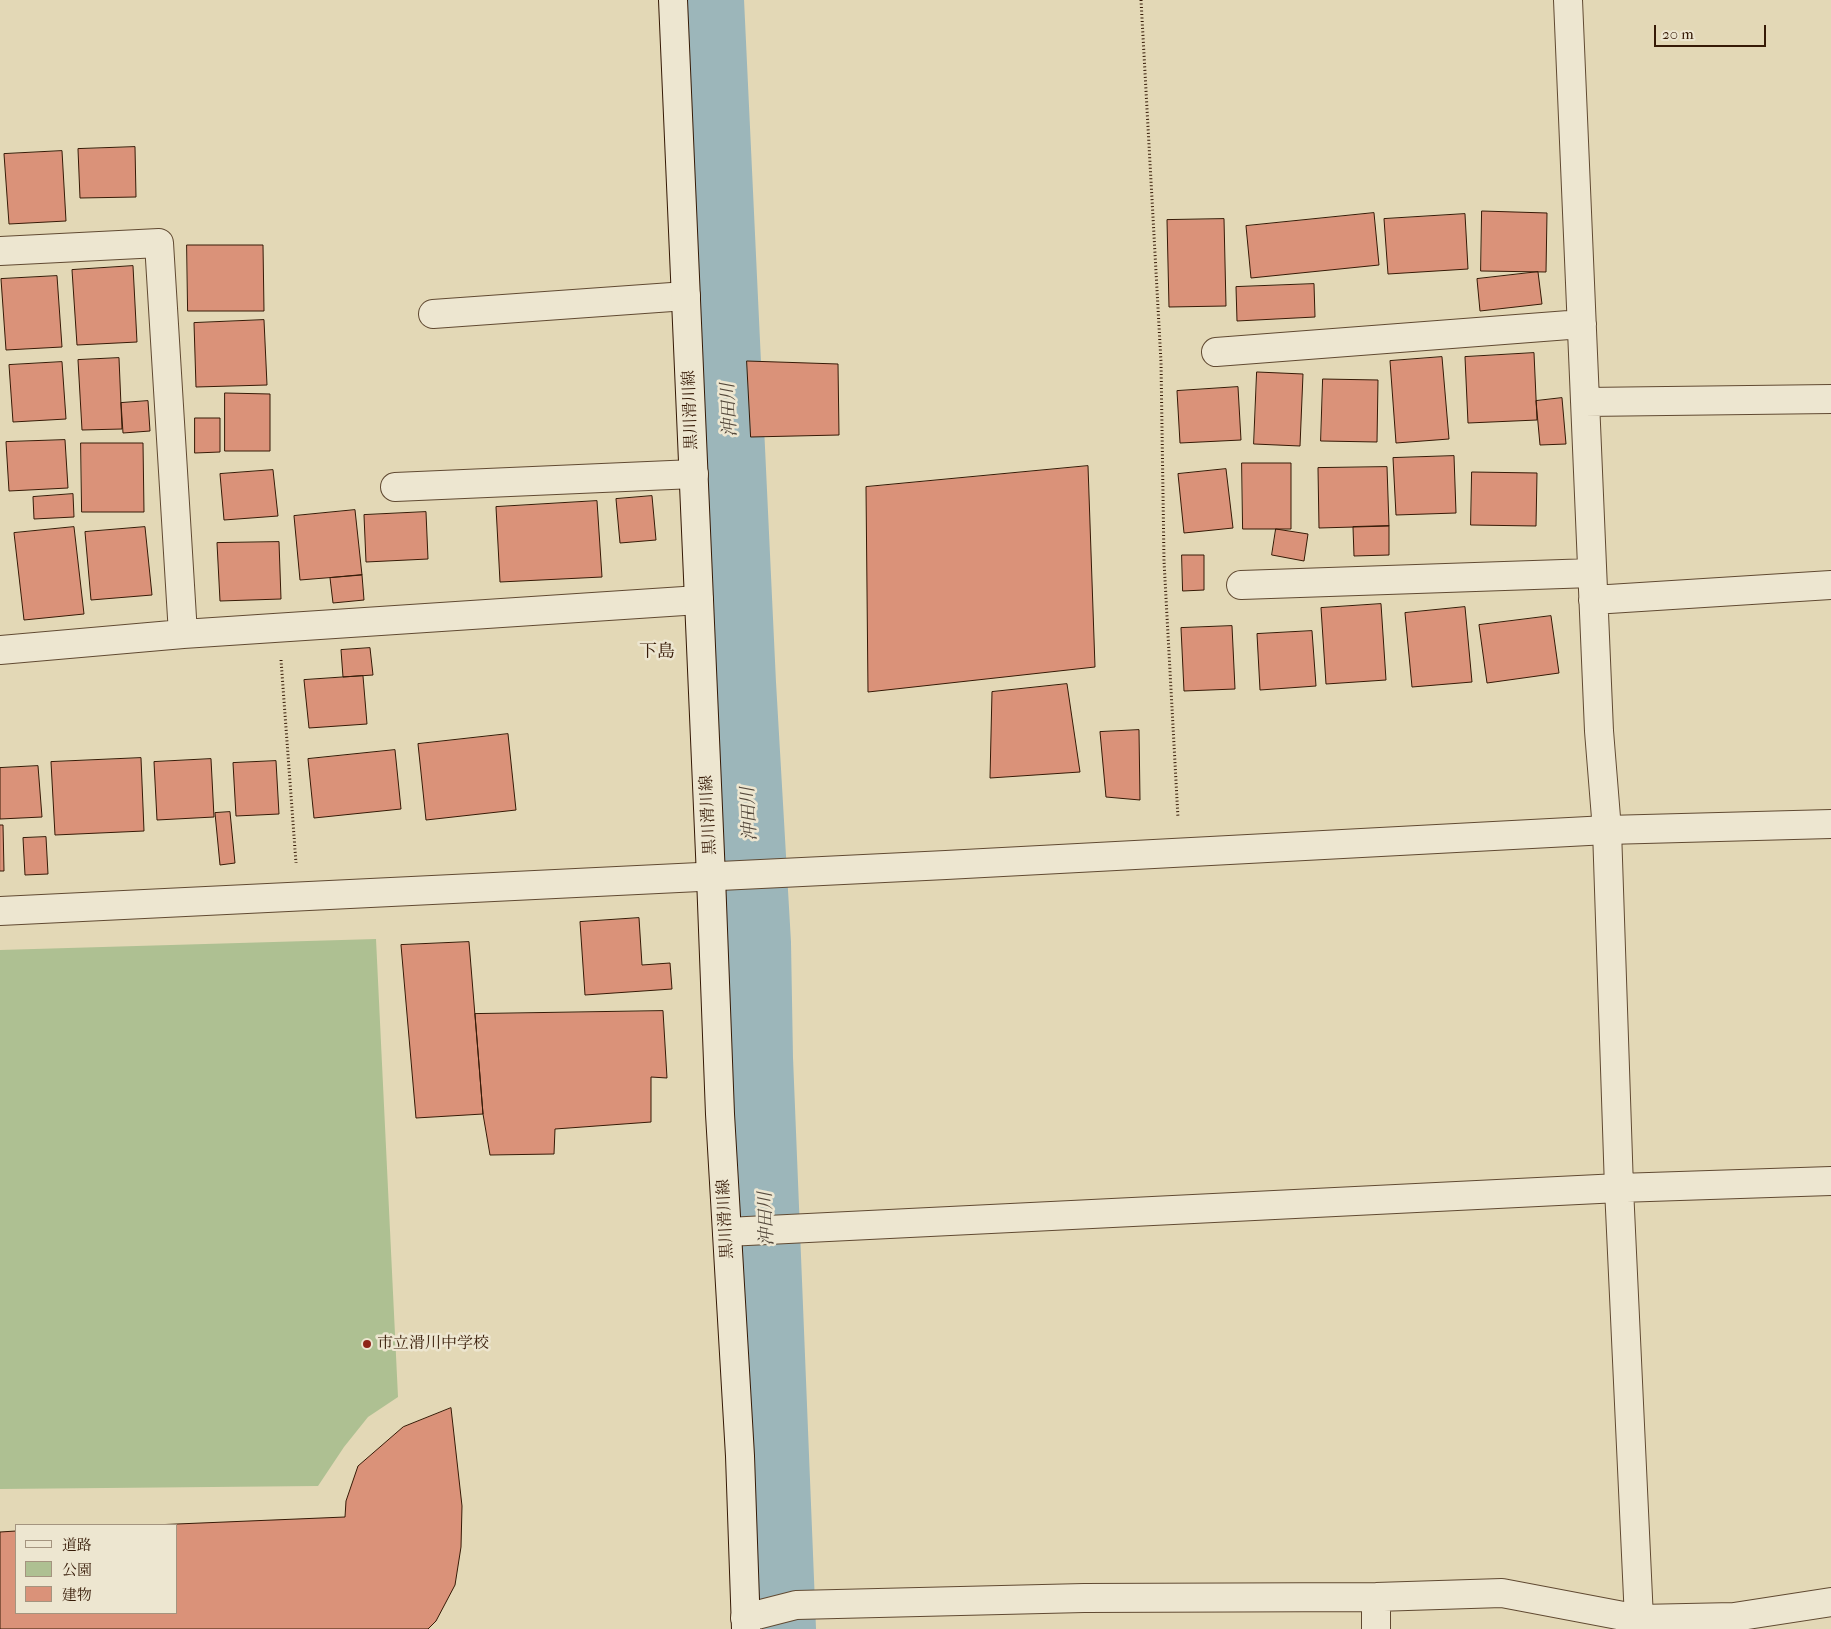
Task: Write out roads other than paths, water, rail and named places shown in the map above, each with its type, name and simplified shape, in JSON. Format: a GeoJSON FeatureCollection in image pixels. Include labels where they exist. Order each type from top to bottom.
{"type":"FeatureCollection","features":[{"type":"Feature","properties":{"kind":"street","name":"黒川滑川線"},"geometry":{"type":"LineString","coordinates":[[673,0],[720,1114],[740,1456],[746,1624]]}},
{"type":"Feature","properties":{"kind":"street"},"geometry":{"type":"LineString","coordinates":[[1568,0],[1599,731],[1607,830],[1619,1188],[1639,1619]]}},
{"type":"Feature","properties":{"kind":"street"},"geometry":{"type":"LineString","coordinates":[[0,251],[159,243],[183,634]]}},
{"type":"Feature","properties":{"kind":"street"},"geometry":{"type":"LineString","coordinates":[[433,314],[686,296]]}},
{"type":"Feature","properties":{"kind":"street"},"geometry":{"type":"LineString","coordinates":[[1216,352],[1582,324]]}},
{"type":"Feature","properties":{"kind":"street"},"geometry":{"type":"LineString","coordinates":[[1586,402],[1831,399]]}},
{"type":"Feature","properties":{"kind":"street"},"geometry":{"type":"LineString","coordinates":[[395,487],[694,474]]}},
{"type":"Feature","properties":{"kind":"street"},"geometry":{"type":"LineString","coordinates":[[1241,585],[1592,572]]}},
{"type":"Feature","properties":{"kind":"street"},"geometry":{"type":"LineString","coordinates":[[1593,600],[1831,586]]}},
{"type":"Feature","properties":{"kind":"street"},"geometry":{"type":"LineString","coordinates":[[0,650],[183,634],[699,600]]}},
{"type":"Feature","properties":{"kind":"street"},"geometry":{"type":"LineString","coordinates":[[0,910],[711,877],[1607,830],[1831,824]]}},
{"type":"Feature","properties":{"kind":"street"},"geometry":{"type":"LineString","coordinates":[[727,1232],[1619,1188],[1831,1181]]}},
{"type":"Feature","properties":{"kind":"street"},"geometry":{"type":"LineString","coordinates":[[746,1624],[796,1605],[1084,1598],[1502,1594],[1639,1619],[1734,1617],[1831,1602]]}},
{"type":"Feature","properties":{"kind":"street"},"geometry":{"type":"LineString","coordinates":[[1376,1596],[1376,1629]]}},
{"type":"Feature","properties":{"kind":"waterway","name":"沖田川"},"geometry":{"type":"LineString","coordinates":[[710,0],[742,683],[757,943],[759,1058],[782,1629]]}},
{"type":"Feature","properties":{"kind":"place","name":"市立滑川中学校"},"geometry":{"type":"Point","coordinates":[367,1344]}},
{"type":"Feature","properties":{"kind":"district","name":"下島"},"geometry":{"type":"Point","coordinates":[657,653]}}]}
